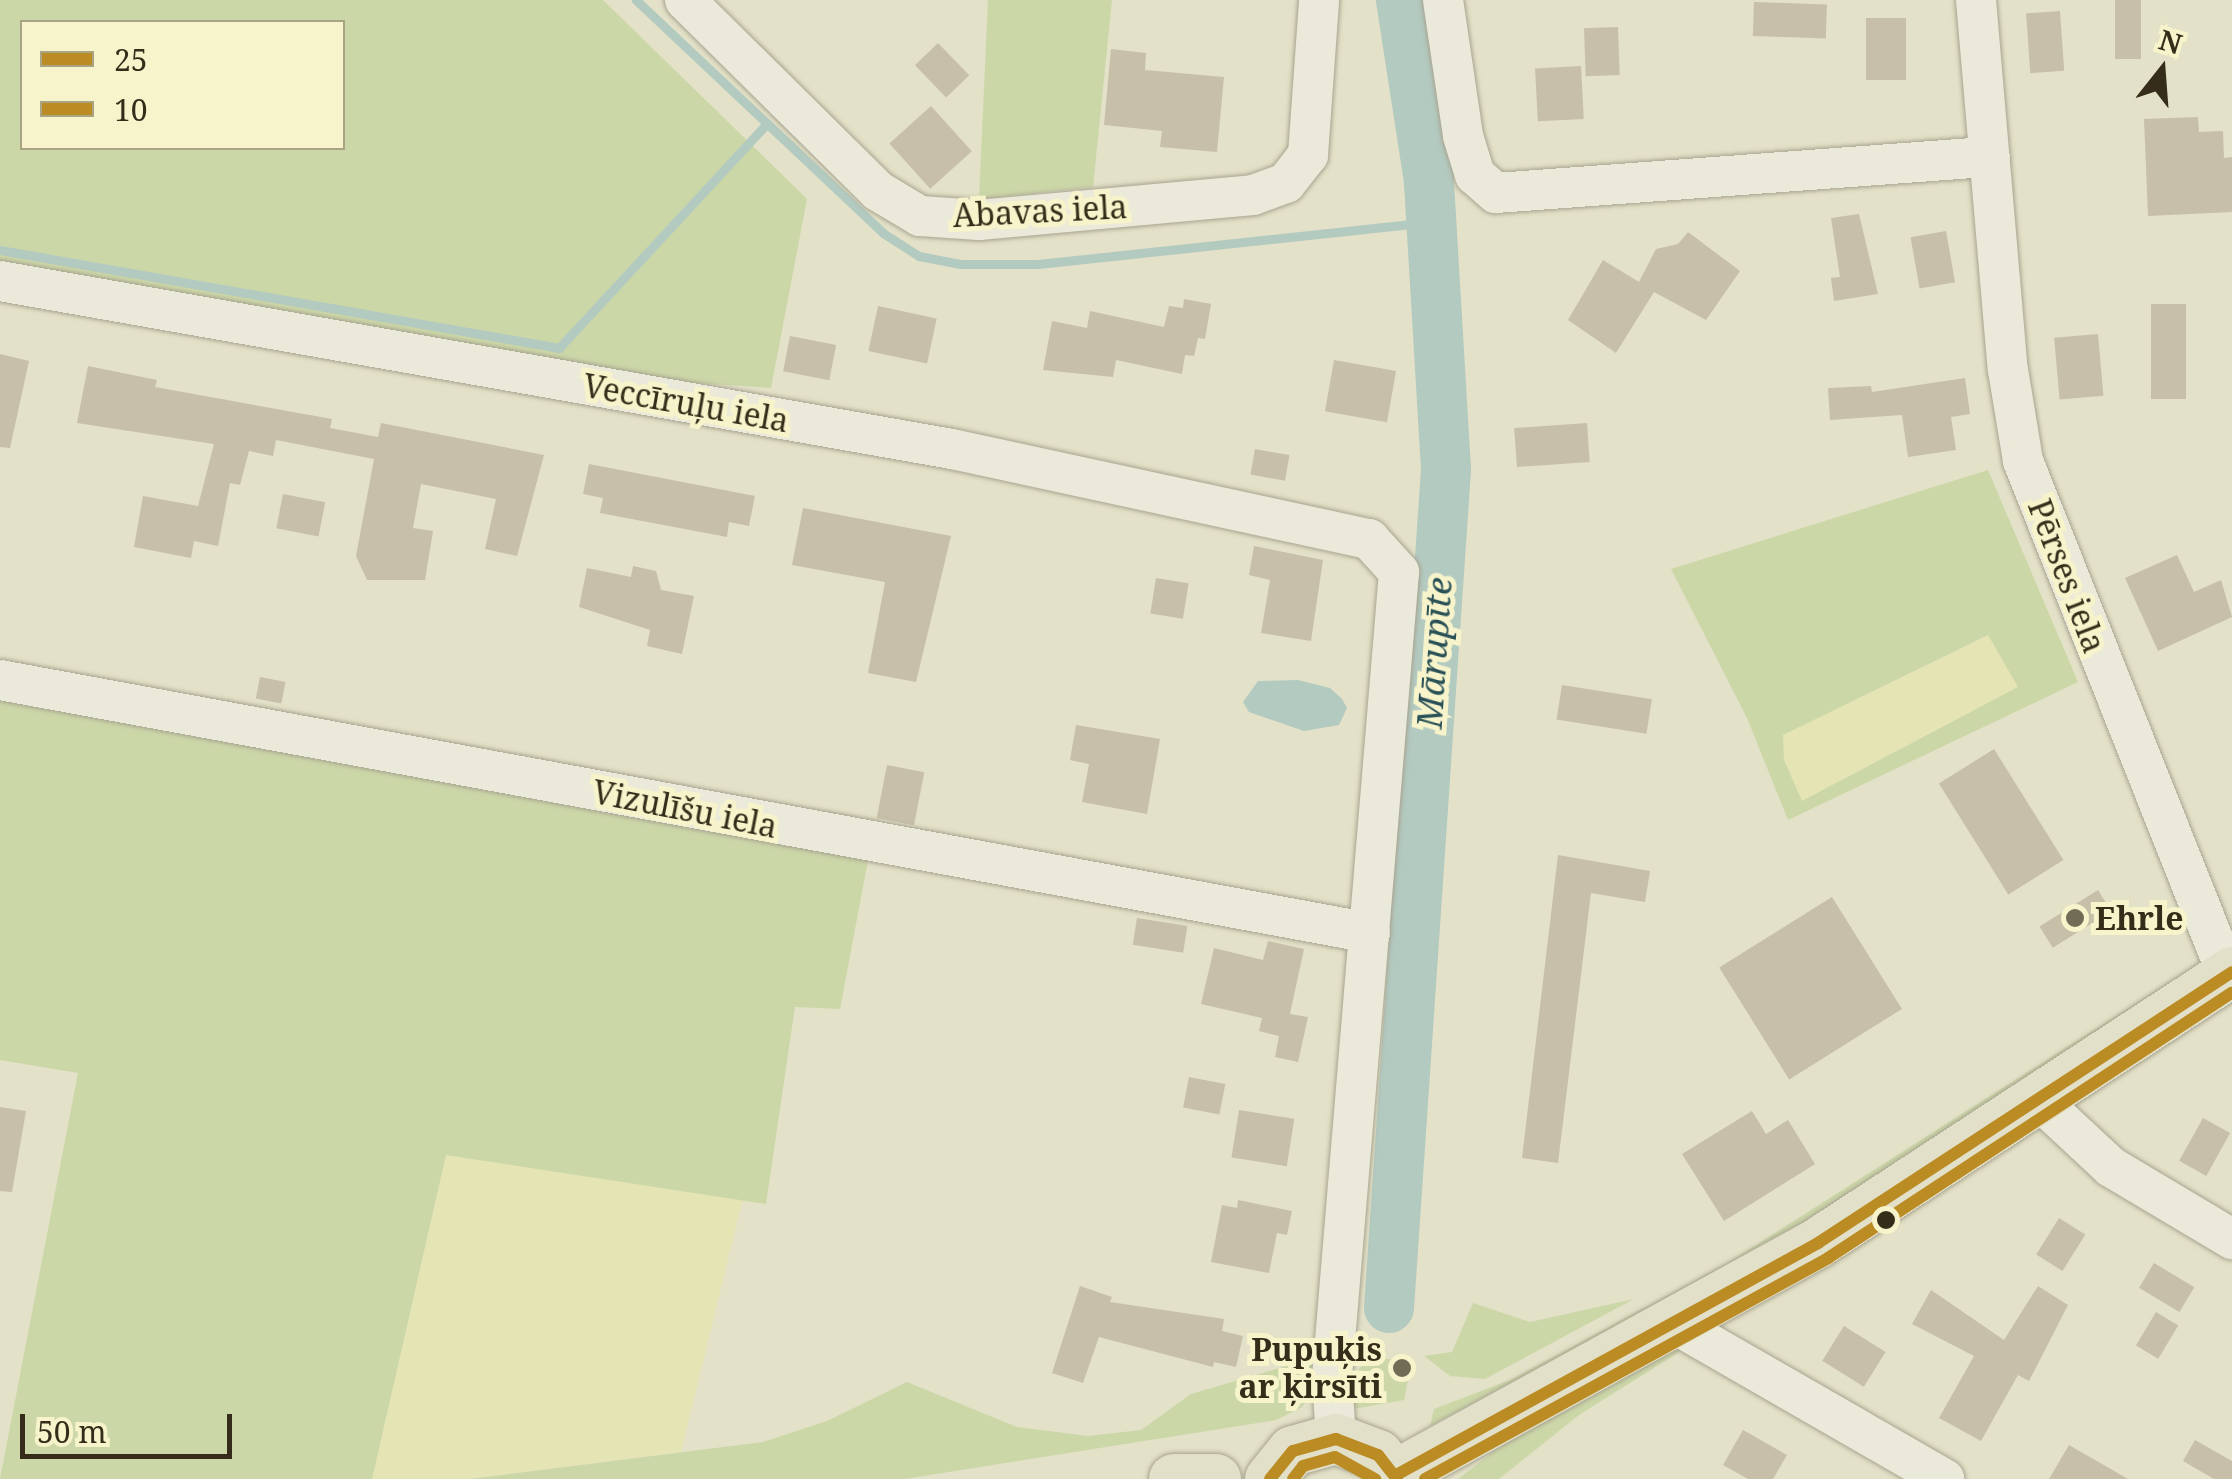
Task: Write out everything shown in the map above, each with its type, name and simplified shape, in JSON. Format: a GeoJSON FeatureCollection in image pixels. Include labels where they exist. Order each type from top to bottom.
{"type":"FeatureCollection","features":[{"type":"Feature","properties":{"kind":"main road"},"geometry":{"type":"LineString","coordinates":[[1270,1479],[1293,1451],[1336,1439],[1378,1455],[1396,1477],[1818,1243],[2230,973]]}},
{"type":"Feature","properties":{"kind":"main road"},"geometry":{"type":"LineString","coordinates":[[1174,1479],[1216,1479]]}},
{"type":"Feature","properties":{"kind":"street","name":"Abavas iela"},"geometry":{"type":"LineString","coordinates":[[685,0],[878,191],[920,216],[979,220],[1253,195],[1286,183],[1308,155],[1319,0]]}},
{"type":"Feature","properties":{"kind":"street"},"geometry":{"type":"LineString","coordinates":[[1443,0],[1463,136],[1475,175],[1496,193],[1990,157]]}},
{"type":"Feature","properties":{"kind":"street","name":"Pērses iela"},"geometry":{"type":"LineString","coordinates":[[1976,0],[2008,370],[2024,460],[2230,973]]}},
{"type":"Feature","properties":{"kind":"street","name":"Veccīruļu iela"},"geometry":{"type":"LineString","coordinates":[[0,281],[952,449],[1369,539],[1399,572],[1370,933]]}},
{"type":"Feature","properties":{"kind":"street","name":"Vizulīšu iela"},"geometry":{"type":"LineString","coordinates":[[0,680],[1370,933]]}},
{"type":"Feature","properties":{"kind":"street"},"geometry":{"type":"LineString","coordinates":[[1336,1439],[1332,1376],[1370,933]]}},
{"type":"Feature","properties":{"kind":"street"},"geometry":{"type":"LineString","coordinates":[[2040,1100],[2111,1167],[2232,1239]]}},
{"type":"Feature","properties":{"kind":"street"},"geometry":{"type":"LineString","coordinates":[[1672,1323],[1944,1479]]}},
{"type":"Feature","properties":{"kind":"green space"},"geometry":{"type":"Polygon","coordinates":[[[0,0],[603,0],[807,199],[771,388],[572,375],[0,267],[0,0]]]}},
{"type":"Feature","properties":{"kind":"green space"},"geometry":{"type":"Polygon","coordinates":[[[988,0],[1112,0],[1093,187],[979,199],[988,0]]]}},
{"type":"Feature","properties":{"kind":"green space"},"geometry":{"type":"Polygon","coordinates":[[[1988,470],[2078,682],[1788,820],[1747,718],[1671,569],[1988,470]],[[1988,635],[1783,735],[1784,760],[1802,801],[2018,687],[1988,635]]]}},
{"type":"Feature","properties":{"kind":"green space"},"geometry":{"type":"Polygon","coordinates":[[[1989,635],[2019,687],[1802,801],[1784,760],[1782,735],[1989,635]]]}},
{"type":"Feature","properties":{"kind":"green space"},"geometry":{"type":"Polygon","coordinates":[[[0,699],[869,855],[840,1009],[795,1007],[766,1204],[446,1155],[372,1479],[0,1479],[78,1073],[0,1060],[0,699]]]}},
{"type":"Feature","properties":{"kind":"green space"},"geometry":{"type":"Polygon","coordinates":[[[2199,963],[2193,974],[1801,1228],[1430,1426],[1434,1409],[1510,1380],[1726,1264],[2199,963]]]}},
{"type":"Feature","properties":{"kind":"green space"},"geometry":{"type":"Polygon","coordinates":[[[446,1155],[743,1198],[681,1452],[471,1479],[372,1479],[446,1155]]]}},
{"type":"Feature","properties":{"kind":"green space"},"geometry":{"type":"Polygon","coordinates":[[[1634,1299],[1485,1379],[1450,1376],[1424,1356],[1452,1352],[1473,1303],[1530,1322],[1634,1299]]]}},
{"type":"Feature","properties":{"kind":"green space"},"geometry":{"type":"Polygon","coordinates":[[[1675,1348],[1684,1349],[1579,1415],[1499,1479],[1458,1479],[1498,1448],[1675,1348]]]}},
{"type":"Feature","properties":{"kind":"green space"},"geometry":{"type":"Polygon","coordinates":[[[1317,1357],[1318,1386],[1302,1407],[1276,1420],[905,1479],[470,1479],[763,1442],[827,1421],[907,1382],[1017,1427],[1088,1436],[1141,1430],[1191,1394],[1317,1357]]]}},
{"type":"Feature","properties":{"kind":"green space"},"geometry":{"type":"Polygon","coordinates":[[[1369,1359],[1412,1359],[1404,1400],[1353,1409],[1352,1376],[1369,1359]]]}},
{"type":"Feature","properties":{"kind":"shaded area"},"geometry":{"type":"Polygon","coordinates":[[[1298,680],[1330,688],[1342,699],[1347,708],[1339,725],[1304,731],[1249,712],[1243,702],[1258,681],[1298,680]]]}},
{"type":"Feature","properties":{"kind":"building"},"geometry":{"type":"Polygon","coordinates":[[[2115,0],[2141,0],[2141,59],[2115,59],[2115,0]]]}},
{"type":"Feature","properties":{"kind":"building"},"geometry":{"type":"Polygon","coordinates":[[[1754,2],[1827,5],[1826,39],[1753,36],[1754,2]]]}},
{"type":"Feature","properties":{"kind":"building"},"geometry":{"type":"Polygon","coordinates":[[[2060,11],[2064,71],[2030,73],[2026,13],[2060,11]]]}},
{"type":"Feature","properties":{"kind":"building"},"geometry":{"type":"Polygon","coordinates":[[[1866,18],[1906,18],[1906,80],[1866,80],[1866,18]]]}},
{"type":"Feature","properties":{"kind":"building"},"geometry":{"type":"Polygon","coordinates":[[[1618,27],[1620,75],[1586,76],[1584,28],[1618,27]]]}},
{"type":"Feature","properties":{"kind":"building"},"geometry":{"type":"Polygon","coordinates":[[[938,43],[969,75],[946,98],[915,65],[938,43]]]}},
{"type":"Feature","properties":{"kind":"building"},"geometry":{"type":"Polygon","coordinates":[[[1111,49],[1146,53],[1145,70],[1224,77],[1217,152],[1160,147],[1162,131],[1104,125],[1111,49]]]}},
{"type":"Feature","properties":{"kind":"building"},"geometry":{"type":"Polygon","coordinates":[[[1581,66],[1584,119],[1538,121],[1535,68],[1581,66]]]}},
{"type":"Feature","properties":{"kind":"building"},"geometry":{"type":"Polygon","coordinates":[[[931,106],[972,151],[930,189],[889,143],[931,106]]]}},
{"type":"Feature","properties":{"kind":"building"},"geometry":{"type":"Polygon","coordinates":[[[2198,117],[2199,132],[2223,131],[2224,158],[2232,157],[2232,212],[2148,216],[2144,119],[2198,117]]]}},
{"type":"Feature","properties":{"kind":"building"},"geometry":{"type":"Polygon","coordinates":[[[1859,214],[1878,294],[1834,301],[1831,278],[1840,277],[1831,218],[1859,214]]]}},
{"type":"Feature","properties":{"kind":"building"},"geometry":{"type":"Polygon","coordinates":[[[1946,231],[1955,282],[1920,288],[1911,237],[1946,231]]]}},
{"type":"Feature","properties":{"kind":"building"},"geometry":{"type":"Polygon","coordinates":[[[1688,232],[1740,271],[1706,320],[1654,292],[1616,353],[1568,320],[1603,260],[1639,282],[1656,249],[1678,244],[1688,232]]]}},
{"type":"Feature","properties":{"kind":"building"},"geometry":{"type":"Polygon","coordinates":[[[1184,299],[1211,304],[1205,339],[1198,338],[1194,356],[1185,355],[1182,374],[1116,360],[1113,377],[1043,370],[1052,321],[1087,328],[1090,311],[1164,327],[1169,306],[1183,308],[1184,299]]]}},
{"type":"Feature","properties":{"kind":"building"},"geometry":{"type":"Polygon","coordinates":[[[2151,304],[2186,304],[2186,399],[2151,399],[2151,304]]]}},
{"type":"Feature","properties":{"kind":"building"},"geometry":{"type":"Polygon","coordinates":[[[878,306],[937,318],[927,363],[868,351],[878,306]]]}},
{"type":"Feature","properties":{"kind":"building"},"geometry":{"type":"Polygon","coordinates":[[[2098,334],[2103,396],[2060,400],[2054,338],[2098,334]]]}},
{"type":"Feature","properties":{"kind":"building"},"geometry":{"type":"Polygon","coordinates":[[[790,336],[836,345],[829,380],[783,371],[790,336]]]}},
{"type":"Feature","properties":{"kind":"building"},"geometry":{"type":"Polygon","coordinates":[[[0,354],[29,361],[10,448],[0,447],[0,354]]]}},
{"type":"Feature","properties":{"kind":"building"},"geometry":{"type":"Polygon","coordinates":[[[1334,360],[1396,371],[1387,422],[1325,411],[1334,360]]]}},
{"type":"Feature","properties":{"kind":"building"},"geometry":{"type":"Polygon","coordinates":[[[88,366],[157,380],[155,387],[332,419],[330,428],[378,437],[381,423],[544,455],[517,556],[485,549],[496,499],[421,484],[413,528],[433,531],[425,580],[367,580],[356,556],[374,459],[276,440],[273,456],[249,451],[240,485],[230,483],[218,546],[194,541],[191,558],[134,547],[143,496],[198,506],[214,444],[77,423],[88,366]]]}},
{"type":"Feature","properties":{"kind":"building"},"geometry":{"type":"Polygon","coordinates":[[[1965,378],[1970,414],[1951,417],[1956,450],[1908,457],[1902,415],[1830,420],[1828,388],[1871,386],[1872,392],[1965,378]]]}},
{"type":"Feature","properties":{"kind":"building"},"geometry":{"type":"Polygon","coordinates":[[[1587,423],[1590,462],[1517,467],[1514,428],[1587,423]]]}},
{"type":"Feature","properties":{"kind":"building"},"geometry":{"type":"Polygon","coordinates":[[[1255,449],[1289,455],[1285,481],[1250,475],[1255,449]]]}},
{"type":"Feature","properties":{"kind":"building"},"geometry":{"type":"Polygon","coordinates":[[[589,464],[755,496],[749,526],[729,522],[727,537],[600,513],[603,498],[583,494],[589,464]]]}},
{"type":"Feature","properties":{"kind":"building"},"geometry":{"type":"Polygon","coordinates":[[[283,494],[325,502],[319,537],[276,528],[283,494]]]}},
{"type":"Feature","properties":{"kind":"building"},"geometry":{"type":"Polygon","coordinates":[[[803,508],[951,536],[916,682],[868,673],[885,582],[792,565],[803,508]]]}},
{"type":"Feature","properties":{"kind":"building"},"geometry":{"type":"Polygon","coordinates":[[[1254,546],[1323,560],[1311,641],[1261,633],[1270,580],[1249,575],[1254,546]]]}},
{"type":"Feature","properties":{"kind":"building"},"geometry":{"type":"Polygon","coordinates":[[[2177,555],[2194,592],[2221,580],[2232,617],[2158,651],[2125,578],[2177,555]]]}},
{"type":"Feature","properties":{"kind":"building"},"geometry":{"type":"Polygon","coordinates":[[[633,566],[656,571],[661,590],[694,596],[682,654],[647,646],[650,630],[579,607],[587,568],[631,577],[633,566]]]}},
{"type":"Feature","properties":{"kind":"building"},"geometry":{"type":"Polygon","coordinates":[[[1156,578],[1189,583],[1183,619],[1150,614],[1156,578]]]}},
{"type":"Feature","properties":{"kind":"building"},"geometry":{"type":"Polygon","coordinates":[[[260,677],[286,682],[281,704],[256,699],[260,677]]]}},
{"type":"Feature","properties":{"kind":"building"},"geometry":{"type":"Polygon","coordinates":[[[1562,685],[1652,699],[1646,734],[1557,720],[1562,685]]]}},
{"type":"Feature","properties":{"kind":"building"},"geometry":{"type":"Polygon","coordinates":[[[1076,725],[1160,739],[1147,814],[1082,802],[1089,764],[1070,760],[1076,725]]]}},
{"type":"Feature","properties":{"kind":"building"},"geometry":{"type":"Polygon","coordinates":[[[1994,749],[2063,860],[2008,895],[1939,783],[1994,749]]]}},
{"type":"Feature","properties":{"kind":"building"},"geometry":{"type":"Polygon","coordinates":[[[887,765],[924,772],[914,825],[877,818],[887,765]]]}},
{"type":"Feature","properties":{"kind":"building"},"geometry":{"type":"Polygon","coordinates":[[[1558,855],[1650,871],[1645,902],[1591,893],[1558,1163],[1522,1158],[1558,855]]]}},
{"type":"Feature","properties":{"kind":"building","name":"Ehrle"},"geometry":{"type":"Polygon","coordinates":[[[2098,890],[2111,911],[2053,948],[2039,927],[2098,890]]]}},
{"type":"Feature","properties":{"kind":"building"},"geometry":{"type":"Polygon","coordinates":[[[1832,897],[1902,1009],[1789,1079],[1719,967],[1832,897]]]}},
{"type":"Feature","properties":{"kind":"building"},"geometry":{"type":"Polygon","coordinates":[[[1137,918],[1187,926],[1183,953],[1133,945],[1137,918]]]}},
{"type":"Feature","properties":{"kind":"building"},"geometry":{"type":"Polygon","coordinates":[[[1268,941],[1304,949],[1290,1014],[1308,1017],[1298,1062],[1275,1057],[1279,1036],[1259,1031],[1262,1018],[1201,1004],[1214,948],[1263,960],[1268,941]]]}},
{"type":"Feature","properties":{"kind":"building"},"geometry":{"type":"Polygon","coordinates":[[[1189,1077],[1225,1084],[1219,1114],[1183,1107],[1189,1077]]]}},
{"type":"Feature","properties":{"kind":"building"},"geometry":{"type":"Polygon","coordinates":[[[0,1107],[26,1111],[12,1192],[0,1191],[0,1107]]]}},
{"type":"Feature","properties":{"kind":"building"},"geometry":{"type":"Polygon","coordinates":[[[1239,1110],[1294,1119],[1287,1166],[1231,1157],[1239,1110]]]}},
{"type":"Feature","properties":{"kind":"building"},"geometry":{"type":"Polygon","coordinates":[[[1752,1111],[1766,1134],[1788,1120],[1815,1164],[1724,1221],[1682,1154],[1752,1111]]]}},
{"type":"Feature","properties":{"kind":"building"},"geometry":{"type":"Polygon","coordinates":[[[2203,1118],[2230,1133],[2206,1176],[2179,1161],[2203,1118]]]}},
{"type":"Feature","properties":{"kind":"building"},"geometry":{"type":"Polygon","coordinates":[[[1238,1200],[1292,1211],[1287,1235],[1277,1233],[1269,1273],[1211,1262],[1222,1205],[1237,1208],[1238,1200]]]}},
{"type":"Feature","properties":{"kind":"building"},"geometry":{"type":"Polygon","coordinates":[[[2059,1218],[2085,1234],[2063,1271],[2036,1254],[2059,1218]]]}},
{"type":"Feature","properties":{"kind":"building"},"geometry":{"type":"Polygon","coordinates":[[[2154,1263],[2194,1287],[2179,1312],[2139,1288],[2154,1263]]]}},
{"type":"Feature","properties":{"kind":"building"},"geometry":{"type":"Polygon","coordinates":[[[1080,1286],[1112,1297],[1110,1302],[1224,1319],[1222,1331],[1243,1336],[1236,1367],[1214,1362],[1213,1367],[1099,1337],[1083,1383],[1052,1373],[1080,1286]]]}},
{"type":"Feature","properties":{"kind":"building"},"geometry":{"type":"Polygon","coordinates":[[[2038,1286],[2068,1305],[2029,1381],[2018,1375],[1981,1441],[1939,1418],[1974,1356],[1912,1324],[1931,1290],[2004,1340],[2038,1286]]]}},
{"type":"Feature","properties":{"kind":"building"},"geometry":{"type":"Polygon","coordinates":[[[2156,1312],[2178,1325],[2158,1359],[2136,1345],[2156,1312]]]}},
{"type":"Feature","properties":{"kind":"building"},"geometry":{"type":"Polygon","coordinates":[[[1844,1326],[1886,1352],[1864,1387],[1822,1361],[1844,1326]]]}},
{"type":"Feature","properties":{"kind":"building"},"geometry":{"type":"Polygon","coordinates":[[[1743,1430],[1787,1455],[1773,1479],[1748,1479],[1723,1465],[1743,1430]]]}},
{"type":"Feature","properties":{"kind":"building"},"geometry":{"type":"Polygon","coordinates":[[[2195,1440],[2232,1461],[2232,1479],[2214,1479],[2183,1461],[2195,1440]]]}},
{"type":"Feature","properties":{"kind":"building"},"geometry":{"type":"Polygon","coordinates":[[[2069,1445],[2128,1479],[2049,1479],[2069,1445]]]}},
{"type":"Feature","properties":{"kind":"waterway"},"geometry":{"type":"LineString","coordinates":[[636,0],[883,233],[919,256],[960,264],[1038,264],[1428,222]]}},
{"type":"Feature","properties":{"kind":"waterway","name":"Mārupīte"},"geometry":{"type":"LineString","coordinates":[[1389,1308],[1446,469],[1429,181],[1401,0]]}},
{"type":"Feature","properties":{"kind":"waterway"},"geometry":{"type":"LineString","coordinates":[[0,250],[559,348],[767,123]]}},
{"type":"Feature","properties":{"kind":"transit line","name":"25"},"geometry":{"type":"LineString","coordinates":[[1396,1475],[1818,1243],[2232,972]]}},
{"type":"Feature","properties":{"kind":"transit line","name":"10"},"geometry":{"type":"LineString","coordinates":[[1425,1479],[1828,1258],[2232,993]]}},
{"type":"Feature","properties":{"kind":"transit line","name":"25"},"geometry":{"type":"LineString","coordinates":[[1270,1479],[1293,1451],[1336,1439],[1378,1455],[1397,1479]]}},
{"type":"Feature","properties":{"kind":"transit line","name":"10"},"geometry":{"type":"LineString","coordinates":[[1293,1479],[1303,1466],[1335,1457],[1375,1479]]}},
{"type":"Feature","properties":{"kind":"place","name":"Ehrle"},"geometry":{"type":"Point","coordinates":[2075,918]}},
{"type":"Feature","properties":{"kind":"place","name":"Pupuķis ar ķirsīti"},"geometry":{"type":"Point","coordinates":[1402,1368]}}]}
